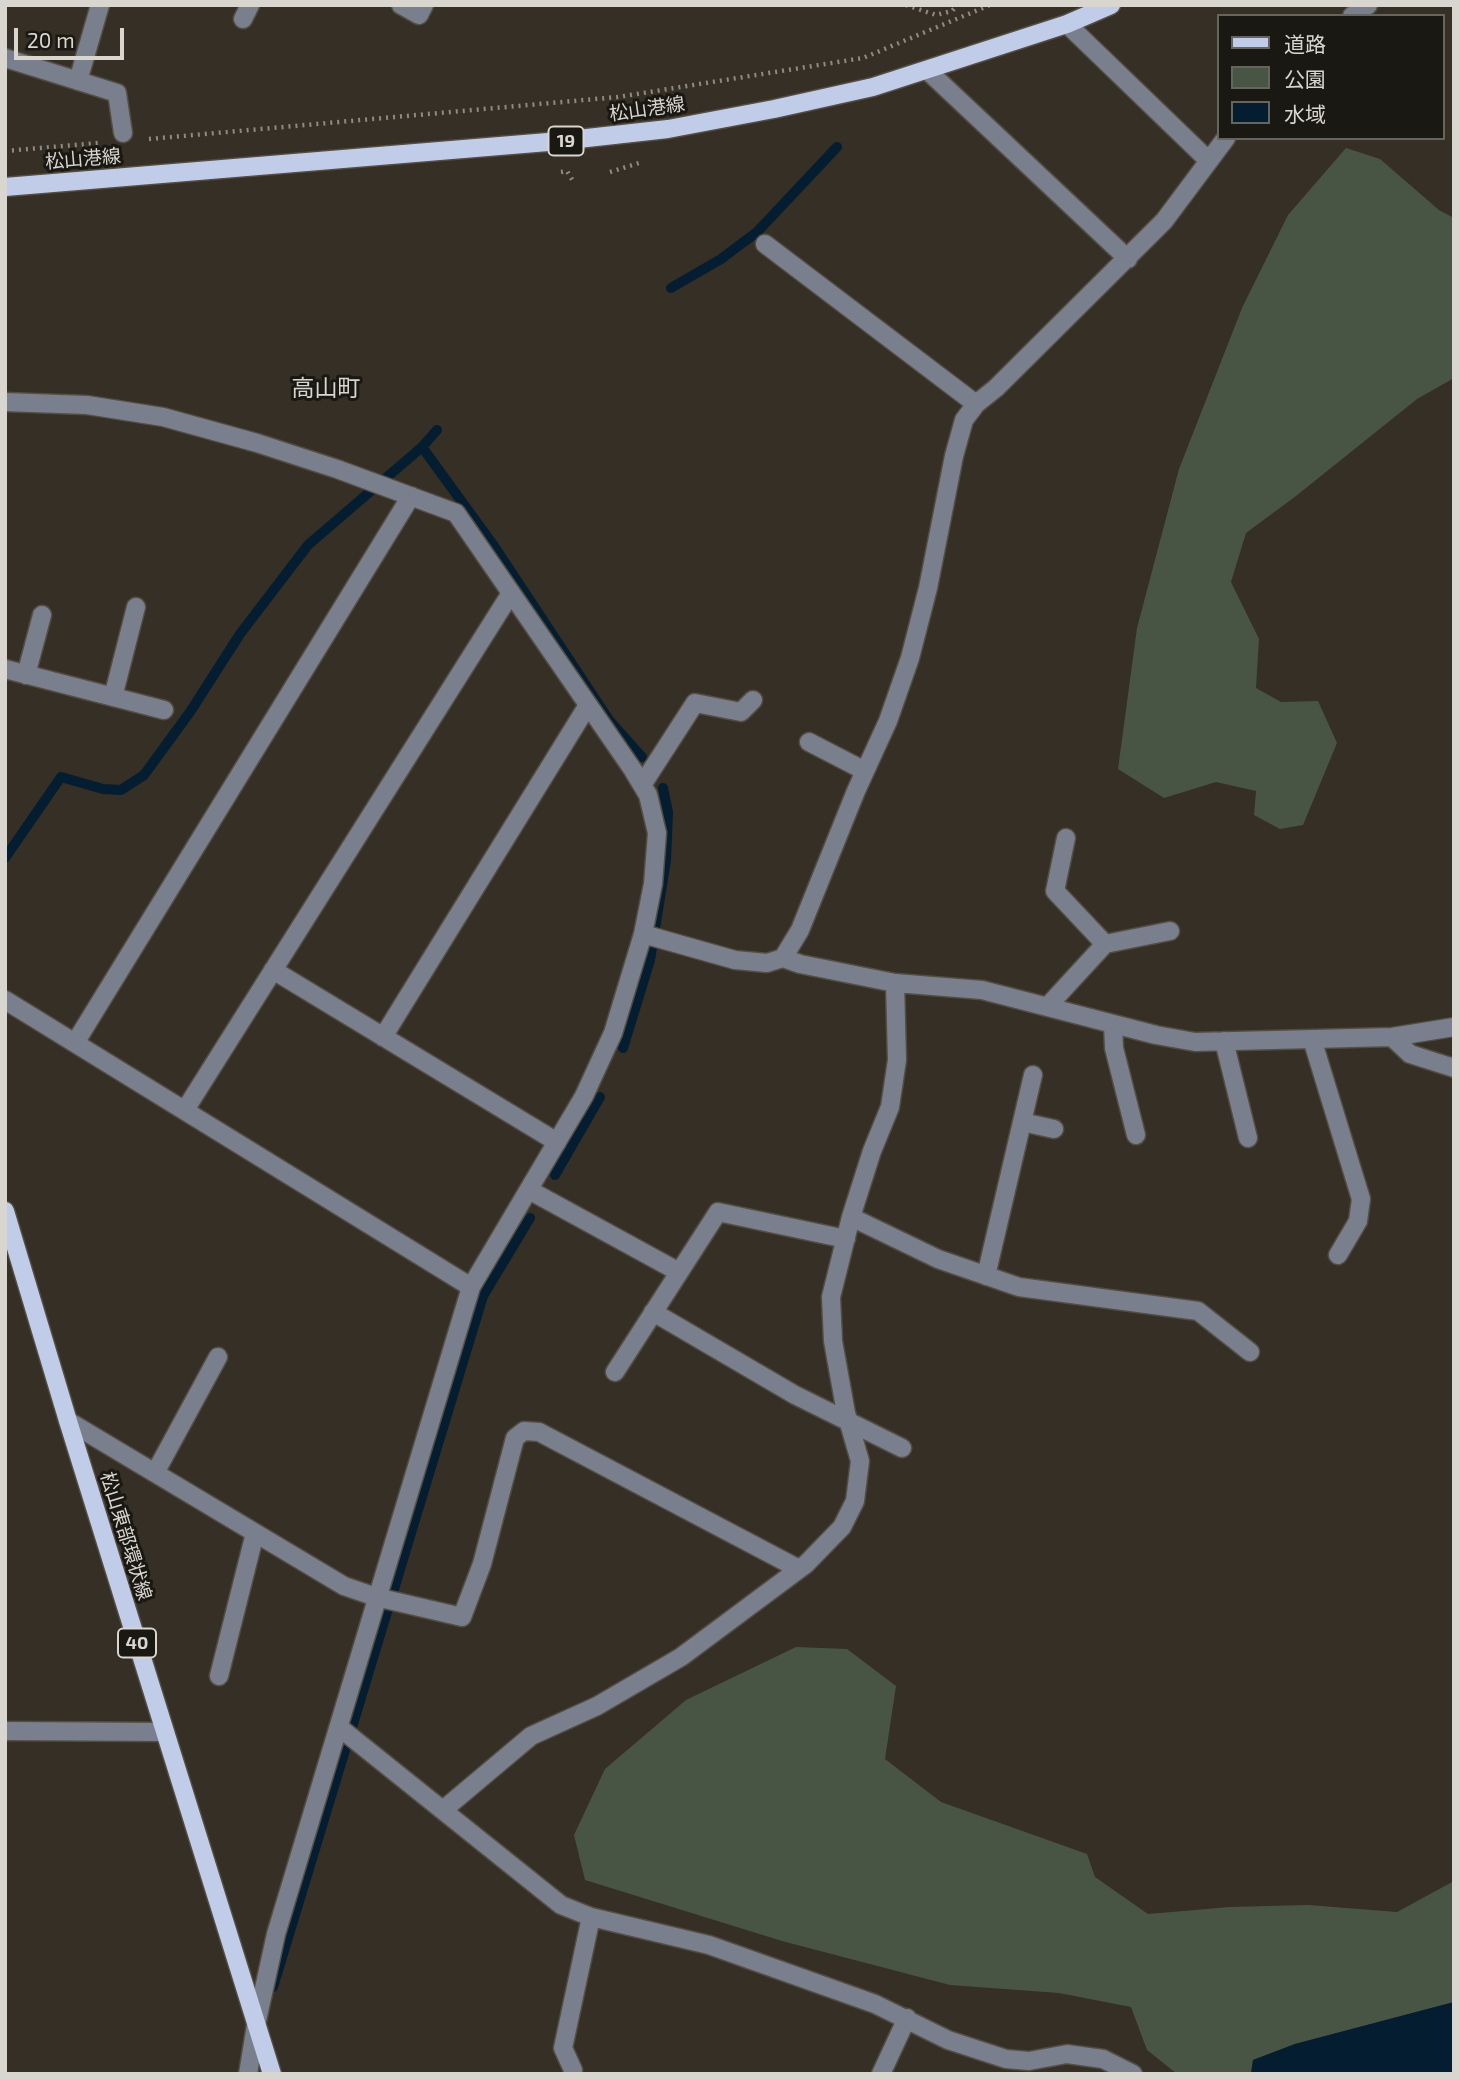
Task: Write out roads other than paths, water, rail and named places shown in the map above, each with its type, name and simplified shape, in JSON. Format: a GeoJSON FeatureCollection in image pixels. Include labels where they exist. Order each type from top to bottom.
{"type":"FeatureCollection","features":[{"type":"Feature","properties":{"kind":"main road","name":"松山港線"},"geometry":{"type":"LineString","coordinates":[[5,187],[560,141],[667,129],[848,93],[1067,24],[1111,5]]}},
{"type":"Feature","properties":{"kind":"main road","name":"松山東部環状線"},"geometry":{"type":"LineString","coordinates":[[6,1213],[68,1421],[272,2074]]}},
{"type":"Feature","properties":{"kind":"street"},"geometry":{"type":"LineString","coordinates":[[78,81],[100,5]]}},
{"type":"Feature","properties":{"kind":"street"},"geometry":{"type":"LineString","coordinates":[[401,5],[419,15],[424,5]]}},
{"type":"Feature","properties":{"kind":"street"},"geometry":{"type":"LineString","coordinates":[[1067,24],[1209,161]]}},
{"type":"Feature","properties":{"kind":"street"},"geometry":{"type":"LineString","coordinates":[[5,58],[117,93],[123,133]]}},
{"type":"Feature","properties":{"kind":"street"},"geometry":{"type":"LineString","coordinates":[[927,70],[1128,259]]}},
{"type":"Feature","properties":{"kind":"street"},"geometry":{"type":"LineString","coordinates":[[783,958],[800,930],[888,721],[910,658],[964,420],[976,404],[996,388],[1164,221],[1225,140]]}},
{"type":"Feature","properties":{"kind":"street"},"geometry":{"type":"LineString","coordinates":[[765,244],[976,404]]}},
{"type":"Feature","properties":{"kind":"street"},"geometry":{"type":"LineString","coordinates":[[5,402],[87,405],[163,417],[257,443],[456,513],[642,785],[648,795],[657,833],[653,884],[643,934],[613,1033],[584,1096],[471,1287],[276,1934],[248,2074]]}},
{"type":"Feature","properties":{"kind":"street"},"geometry":{"type":"LineString","coordinates":[[75,1043],[411,496]]}},
{"type":"Feature","properties":{"kind":"street"},"geometry":{"type":"LineString","coordinates":[[185,1110],[511,593]]}},
{"type":"Feature","properties":{"kind":"street"},"geometry":{"type":"LineString","coordinates":[[113,697],[136,607]]}},
{"type":"Feature","properties":{"kind":"street"},"geometry":{"type":"LineString","coordinates":[[26,674],[42,614]]}},
{"type":"Feature","properties":{"kind":"street"},"geometry":{"type":"LineString","coordinates":[[5,669],[164,710]]}},
{"type":"Feature","properties":{"kind":"street"},"geometry":{"type":"LineString","coordinates":[[642,785],[695,703],[741,712],[753,700]]}},
{"type":"Feature","properties":{"kind":"street"},"geometry":{"type":"LineString","coordinates":[[383,1037],[588,705]]}},
{"type":"Feature","properties":{"kind":"street"},"geometry":{"type":"LineString","coordinates":[[809,742],[865,771]]}},
{"type":"Feature","properties":{"kind":"street"},"geometry":{"type":"LineString","coordinates":[[1066,838],[1055,891],[1105,944]]}},
{"type":"Feature","properties":{"kind":"street"},"geometry":{"type":"LineString","coordinates":[[1047,1007],[1105,944],[1170,931]]}},
{"type":"Feature","properties":{"kind":"street"},"geometry":{"type":"LineString","coordinates":[[643,934],[736,960],[767,963],[783,958],[800,964],[895,983],[982,990],[1195,1042],[1392,1037],[1454,1027]]}},
{"type":"Feature","properties":{"kind":"street"},"geometry":{"type":"LineString","coordinates":[[273,970],[557,1142]]}},
{"type":"Feature","properties":{"kind":"street"},"geometry":{"type":"LineString","coordinates":[[443,1810],[531,1736],[597,1706],[681,1657],[799,1569],[842,1527],[855,1500],[860,1461],[848,1420],[833,1341],[831,1297],[851,1217],[872,1151],[890,1107],[897,1060],[895,983]]}},
{"type":"Feature","properties":{"kind":"street"},"geometry":{"type":"LineString","coordinates":[[5,1000],[471,1287]]}},
{"type":"Feature","properties":{"kind":"street"},"geometry":{"type":"LineString","coordinates":[[1113,1024],[1114,1048],[1136,1135]]}},
{"type":"Feature","properties":{"kind":"street"},"geometry":{"type":"LineString","coordinates":[[1392,1037],[1410,1054],[1454,1068]]}},
{"type":"Feature","properties":{"kind":"street"},"geometry":{"type":"LineString","coordinates":[[1312,1039],[1361,1199],[1358,1221],[1338,1255]]}},
{"type":"Feature","properties":{"kind":"street"},"geometry":{"type":"LineString","coordinates":[[1224,1041],[1248,1138]]}},
{"type":"Feature","properties":{"kind":"street"},"geometry":{"type":"LineString","coordinates":[[986,1276],[1034,1075]]}},
{"type":"Feature","properties":{"kind":"street"},"geometry":{"type":"LineString","coordinates":[[1022,1122],[1054,1129]]}},
{"type":"Feature","properties":{"kind":"street"},"geometry":{"type":"LineString","coordinates":[[529,1190],[679,1272]]}},
{"type":"Feature","properties":{"kind":"street"},"geometry":{"type":"LineString","coordinates":[[615,1372],[718,1212],[846,1239]]}},
{"type":"Feature","properties":{"kind":"street"},"geometry":{"type":"LineString","coordinates":[[851,1217],[938,1259],[1019,1287],[1198,1311],[1250,1352]]}},
{"type":"Feature","properties":{"kind":"street"},"geometry":{"type":"LineString","coordinates":[[653,1312],[795,1395],[902,1448]]}},
{"type":"Feature","properties":{"kind":"street"},"geometry":{"type":"LineString","coordinates":[[155,1473],[218,1357]]}},
{"type":"Feature","properties":{"kind":"street"},"geometry":{"type":"LineString","coordinates":[[68,1421],[344,1586],[376,1597],[462,1617],[482,1564],[515,1438],[524,1431],[539,1432],[799,1569]]}},
{"type":"Feature","properties":{"kind":"street"},"geometry":{"type":"LineString","coordinates":[[219,1676],[255,1533]]}},
{"type":"Feature","properties":{"kind":"street"},"geometry":{"type":"LineString","coordinates":[[340,1728],[561,1905],[591,1917],[709,1945],[875,2004],[948,2040],[1029,2067],[1067,2054],[1102,2059],[1133,2074]]}},
{"type":"Feature","properties":{"kind":"street"},"geometry":{"type":"LineString","coordinates":[[5,1731],[165,1732]]}},
{"type":"Feature","properties":{"kind":"street"},"geometry":{"type":"LineString","coordinates":[[573,2070],[563,2048],[591,1917]]}},
{"type":"Feature","properties":{"kind":"street"},"geometry":{"type":"LineString","coordinates":[[881,2074],[907,2018]]}},
{"type":"Feature","properties":{"kind":"water"},"geometry":{"type":"Polygon","coordinates":[[[1454,2002],[1454,2074],[1251,2074],[1253,2060],[1295,2044],[1454,2002]]]}},
{"type":"Feature","properties":{"kind":"waterway"},"geometry":{"type":"LineString","coordinates":[[671,288],[721,259],[757,232],[837,147]]}},
{"type":"Feature","properties":{"kind":"waterway"},"geometry":{"type":"LineString","coordinates":[[5,858],[61,777],[103,789],[121,790],[144,775],[190,712],[240,634],[308,545],[422,447],[437,430]]}},
{"type":"Feature","properties":{"kind":"waterway"},"geometry":{"type":"LineString","coordinates":[[422,447],[494,546],[609,720],[642,757]]}},
{"type":"Feature","properties":{"kind":"waterway"},"geometry":{"type":"LineString","coordinates":[[623,1048],[650,960],[666,860],[668,812],[663,788]]}},
{"type":"Feature","properties":{"kind":"waterway"},"geometry":{"type":"LineString","coordinates":[[555,1175],[600,1097]]}},
{"type":"Feature","properties":{"kind":"waterway"},"geometry":{"type":"LineString","coordinates":[[273,1987],[483,1296],[530,1218]]}},
{"type":"Feature","properties":{"kind":"district","name":"高山町"},"geometry":{"type":"Point","coordinates":[326,388]}}]}
